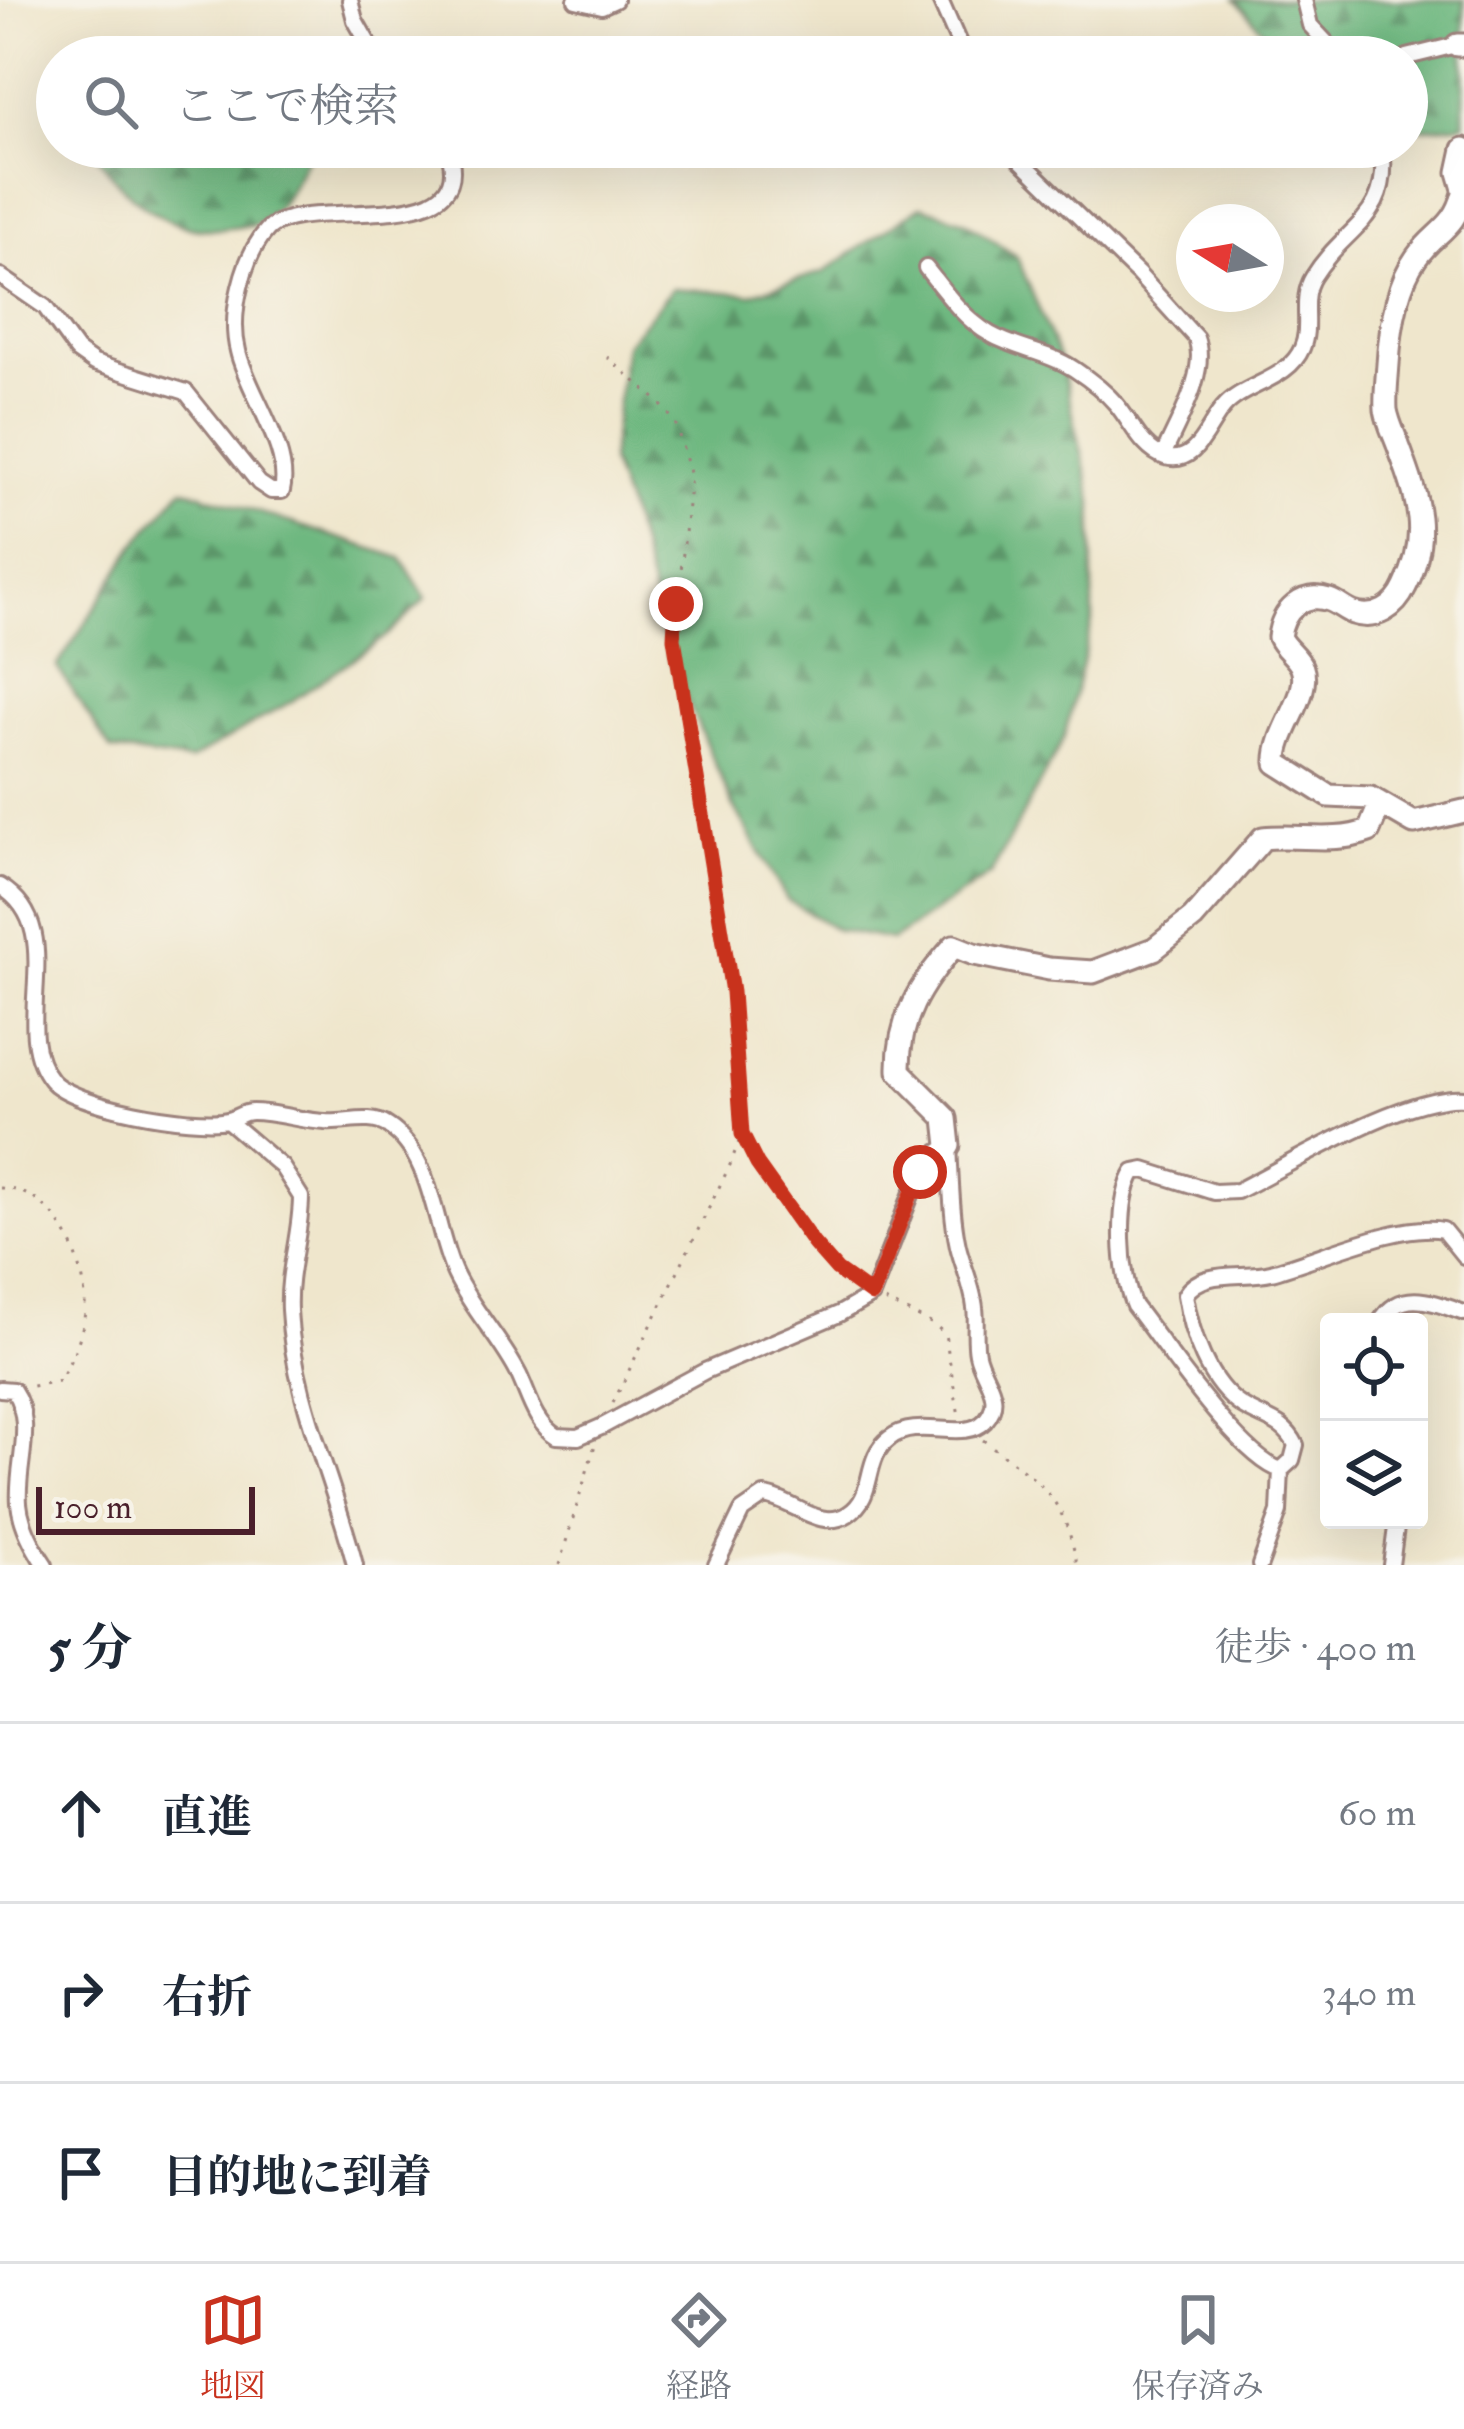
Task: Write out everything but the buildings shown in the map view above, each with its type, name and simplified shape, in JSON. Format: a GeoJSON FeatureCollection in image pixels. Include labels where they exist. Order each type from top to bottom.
{"type":"FeatureCollection","features":[{"type":"Feature","properties":{"kind":"street"},"geometry":{"type":"LineString","coordinates":[[350,0],[364,36]]}},
{"type":"Feature","properties":{"kind":"street"},"geometry":{"type":"LineString","coordinates":[[576,0],[602,6],[615,0]]}},
{"type":"Feature","properties":{"kind":"street"},"geometry":{"type":"LineString","coordinates":[[940,0],[956,36]]}},
{"type":"Feature","properties":{"kind":"street"},"geometry":{"type":"LineString","coordinates":[[1304,0],[1310,25],[1320,36]]}},
{"type":"Feature","properties":{"kind":"street"},"geometry":{"type":"LineString","coordinates":[[1428,52],[1462,44]]}},
{"type":"Feature","properties":{"kind":"street"},"geometry":{"type":"LineString","coordinates":[[1464,149],[1459,172],[1464,191],[1455,220],[1416,256],[1405,278],[1389,358],[1386,412],[1420,503],[1415,563],[1404,590],[1378,614],[1351,613],[1325,598],[1301,600],[1280,624],[1281,644],[1304,670],[1297,702],[1276,745],[1276,763],[1329,796],[1371,798],[1414,823],[1464,811]]}},
{"type":"Feature","properties":{"kind":"street"},"geometry":{"type":"LineString","coordinates":[[0,276],[45,307],[77,351],[94,363],[186,392],[259,483],[271,491],[282,491],[285,478],[238,353],[235,332],[236,301],[255,246],[279,220],[304,214],[385,214],[415,208],[433,200],[451,180],[452,168]]}},
{"type":"Feature","properties":{"kind":"street"},"geometry":{"type":"LineString","coordinates":[[1029,168],[1196,338],[1200,347],[1196,374],[1163,456]]}},
{"type":"Feature","properties":{"kind":"street"},"geometry":{"type":"LineString","coordinates":[[926,268],[962,311],[990,334],[1058,360],[1114,401],[1147,446],[1163,456],[1179,458],[1194,449],[1223,408],[1295,360],[1303,347],[1306,290],[1314,275],[1359,228],[1380,195],[1381,168]]}},
{"type":"Feature","properties":{"kind":"street"},"geometry":{"type":"LineString","coordinates":[[716,1565],[742,1511],[764,1496],[781,1498],[819,1520],[840,1519],[859,1507],[878,1448],[894,1434],[915,1428],[970,1430],[984,1422],[994,1405],[993,1388],[976,1353],[975,1304],[957,1244],[946,1118],[899,1071],[901,1026],[938,964],[954,946],[1049,969],[1093,972],[1154,949],[1193,918],[1263,838],[1360,835],[1369,831],[1380,804]]}},
{"type":"Feature","properties":{"kind":"street"},"geometry":{"type":"LineString","coordinates":[[0,886],[19,899],[33,931],[36,1041],[40,1061],[61,1090],[139,1113],[227,1120],[255,1112],[323,1122],[369,1120],[391,1128],[417,1162],[459,1282],[505,1350],[536,1414],[556,1436],[578,1437],[601,1427],[705,1371],[872,1295],[920,1172],[932,1156],[949,1146]]}},
{"type":"Feature","properties":{"kind":"street"},"geometry":{"type":"LineString","coordinates":[[1281,1470],[1265,1466],[1237,1436],[1134,1306],[1124,1285],[1128,1181],[1134,1172],[1144,1170],[1214,1192],[1237,1191],[1392,1114],[1443,1096],[1464,1098]]}},
{"type":"Feature","properties":{"kind":"street"},"geometry":{"type":"LineString","coordinates":[[227,1120],[282,1167],[302,1197],[288,1288],[289,1316],[310,1423],[355,1565]]}},
{"type":"Feature","properties":{"kind":"street"},"geometry":{"type":"LineString","coordinates":[[1260,1565],[1279,1512],[1281,1470],[1292,1460],[1296,1444],[1289,1429],[1244,1408],[1228,1394],[1196,1343],[1185,1295],[1189,1288],[1198,1281],[1259,1275],[1309,1262],[1414,1228],[1443,1230],[1464,1256]]}},
{"type":"Feature","properties":{"kind":"street"},"geometry":{"type":"LineString","coordinates":[[1385,1313],[1400,1302],[1423,1298],[1464,1313]]}},
{"type":"Feature","properties":{"kind":"street"},"geometry":{"type":"LineString","coordinates":[[6,1389],[24,1406],[19,1502],[26,1530],[45,1565]]}},
{"type":"Feature","properties":{"kind":"street"},"geometry":{"type":"LineString","coordinates":[[1391,1565],[1396,1529]]}},
{"type":"Feature","properties":{"kind":"path"},"geometry":{"type":"LineString","coordinates":[[607,357],[675,422],[692,476],[674,638],[732,992],[742,1134],[757,1164],[814,1244],[837,1270],[872,1295]]}},
{"type":"Feature","properties":{"kind":"path"},"geometry":{"type":"LineString","coordinates":[[559,1565],[601,1427],[742,1134]]}},
{"type":"Feature","properties":{"kind":"path"},"geometry":{"type":"LineString","coordinates":[[0,1188],[21,1188],[47,1207],[74,1254],[85,1315],[76,1354],[59,1381],[6,1389]]}},
{"type":"Feature","properties":{"kind":"green space"},"geometry":{"type":"Polygon","coordinates":[[[1235,0],[1464,0],[1464,124],[1428,128],[1428,36],[1268,36],[1235,0]]]}},
{"type":"Feature","properties":{"kind":"green space"},"geometry":{"type":"Polygon","coordinates":[[[106,168],[301,168],[276,209],[252,226],[208,229],[168,220],[106,168]]]}},
{"type":"Feature","properties":{"kind":"green space"},"geometry":{"type":"Polygon","coordinates":[[[921,206],[965,221],[1017,257],[1061,362],[1093,501],[1093,618],[1064,738],[991,874],[892,940],[837,930],[787,900],[733,805],[670,661],[638,539],[610,461],[625,345],[673,288],[750,294],[824,272],[921,206]]]}},
{"type":"Feature","properties":{"kind":"green space"},"geometry":{"type":"Polygon","coordinates":[[[183,488],[401,558],[426,598],[388,635],[292,701],[189,761],[111,750],[57,667],[136,544],[183,488]]]}},
{"type":"Feature","properties":{"kind":"route"},"geometry":{"type":"LineString","coordinates":[[676,604],[674,638],[732,992],[742,1134],[757,1164],[814,1244],[837,1270],[872,1295],[920,1172]]}}]}
